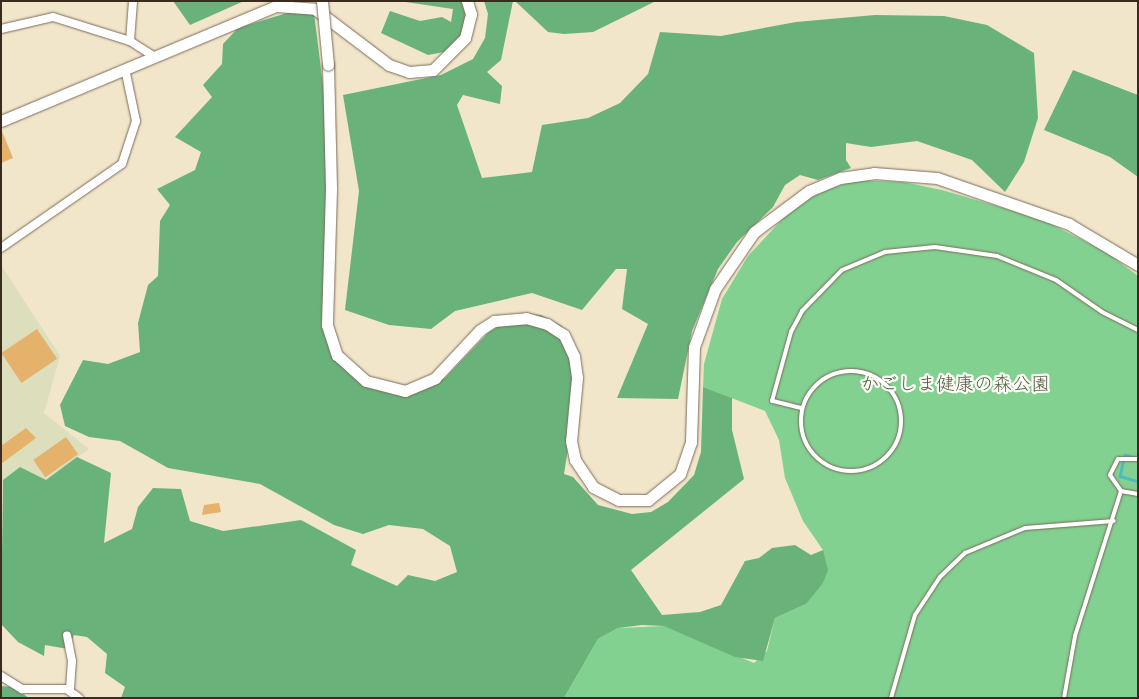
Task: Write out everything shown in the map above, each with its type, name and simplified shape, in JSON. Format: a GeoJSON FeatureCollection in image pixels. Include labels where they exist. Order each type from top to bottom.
{"type":"FeatureCollection","features":[{"type":"Feature","properties":{"kind":"street"},"geometry":{"type":"LineString","coordinates":[[130,41],[133,1]]}},
{"type":"Feature","properties":{"kind":"street"},"geometry":{"type":"LineString","coordinates":[[322,1],[328,65],[331,189],[327,325],[337,354],[366,381],[405,391],[435,378],[480,330],[494,321],[526,318],[547,324],[564,335],[574,356],[577,378],[571,441],[575,460],[593,487],[618,500],[648,500],[680,474],[691,442],[694,347],[715,289],[754,232],[816,187],[874,172],[937,178],[1069,224],[1138,265]]}},
{"type":"Feature","properties":{"kind":"street"},"geometry":{"type":"LineString","coordinates":[[1,121],[262,10],[290,5],[329,16],[389,65],[426,72],[444,63],[465,38],[471,14],[467,1]]}},
{"type":"Feature","properties":{"kind":"street"},"geometry":{"type":"LineString","coordinates":[[1,29],[53,17],[130,41],[153,56]]}},
{"type":"Feature","properties":{"kind":"street"},"geometry":{"type":"LineString","coordinates":[[1,248],[122,164],[136,121],[125,68]]}},
{"type":"Feature","properties":{"kind":"street"},"geometry":{"type":"LineString","coordinates":[[67,635],[72,669],[68,690]]}},
{"type":"Feature","properties":{"kind":"street"},"geometry":{"type":"LineString","coordinates":[[1,676],[22,689],[68,690],[79,698]]}},
{"type":"Feature","properties":{"kind":"lane"},"geometry":{"type":"LineString","coordinates":[[801,408],[772,401],[791,332],[802,311],[842,270],[885,252],[935,247],[997,256],[1056,280],[1102,312],[1138,330]]}},
{"type":"Feature","properties":{"kind":"lane"},"geometry":{"type":"LineString","coordinates":[[862,372],[895,395],[901,432],[882,460],[857,471],[842,470],[819,460],[809,450],[800,423],[801,408],[827,376],[862,372]]}},
{"type":"Feature","properties":{"kind":"lane"},"geometry":{"type":"LineString","coordinates":[[1138,460],[1124,457],[1113,464],[1112,483],[1121,491],[1138,494]]}},
{"type":"Feature","properties":{"kind":"lane"},"geometry":{"type":"LineString","coordinates":[[1064,698],[1075,636],[1114,521],[1121,491]]}},
{"type":"Feature","properties":{"kind":"lane"},"geometry":{"type":"LineString","coordinates":[[891,698],[915,615],[940,577],[965,553],[1024,528],[1114,521]]}},
{"type":"Feature","properties":{"kind":"shaded area"},"geometry":{"type":"Polygon","coordinates":[[[1,265],[60,356],[44,413],[89,449],[46,480],[1,485],[1,265]]]}},
{"type":"Feature","properties":{"kind":"green space"},"geometry":{"type":"Polygon","coordinates":[[[173,1],[244,1],[190,25],[173,1]]]}},
{"type":"Feature","properties":{"kind":"green space"},"geometry":{"type":"Polygon","coordinates":[[[399,1],[466,1],[469,13],[462,37],[444,52],[428,55],[381,33],[390,11],[420,21],[442,17],[451,22],[453,9],[399,1]]]}},
{"type":"Feature","properties":{"kind":"green space"},"geometry":{"type":"Polygon","coordinates":[[[484,1],[513,1],[501,60],[487,72],[502,86],[500,104],[463,95],[457,105],[482,178],[532,172],[542,125],[588,118],[620,103],[648,74],[660,32],[721,36],[796,22],[875,15],[944,16],[987,25],[1034,53],[1038,118],[1024,162],[1005,192],[972,160],[917,141],[871,147],[846,143],[846,160],[851,168],[818,180],[800,175],[785,185],[773,207],[737,242],[718,269],[692,331],[678,399],[617,398],[648,324],[622,309],[627,269],[616,269],[582,310],[532,293],[455,311],[431,329],[389,325],[345,310],[359,191],[343,95],[441,75],[473,59],[485,38],[488,14],[484,1]]]}},
{"type":"Feature","properties":{"kind":"green space"},"geometry":{"type":"Polygon","coordinates":[[[515,1],[656,1],[593,32],[564,34],[548,32],[515,1]]]}},
{"type":"Feature","properties":{"kind":"green space"},"geometry":{"type":"Polygon","coordinates":[[[297,10],[314,13],[336,201],[330,319],[343,357],[374,389],[403,396],[445,378],[489,332],[521,313],[541,315],[562,326],[573,341],[580,372],[564,474],[573,477],[598,505],[632,514],[651,512],[668,502],[694,475],[701,452],[703,387],[732,398],[732,430],[744,479],[631,570],[662,615],[700,612],[721,605],[745,561],[759,558],[772,548],[795,545],[811,555],[823,550],[828,570],[823,583],[806,604],[775,618],[763,661],[735,657],[664,626],[642,625],[618,628],[598,639],[564,698],[121,698],[125,687],[105,673],[107,654],[87,637],[74,635],[68,649],[45,645],[44,656],[18,642],[1,624],[3,480],[20,467],[46,480],[77,457],[111,473],[104,543],[132,529],[138,507],[153,488],[181,489],[190,521],[223,531],[301,520],[356,550],[351,565],[397,586],[408,575],[435,581],[457,572],[450,546],[423,529],[389,525],[363,534],[334,525],[260,484],[168,468],[120,441],[89,437],[65,426],[60,405],[83,360],[108,364],[140,352],[138,323],[148,285],[158,276],[160,221],[170,205],[157,189],[195,170],[201,152],[175,137],[212,97],[203,85],[222,64],[223,44],[238,28],[297,10]]]}},
{"type":"Feature","properties":{"kind":"green space"},"geometry":{"type":"Polygon","coordinates":[[[1073,70],[1138,95],[1138,177],[1110,157],[1044,130],[1073,70]]]}},
{"type":"Feature","properties":{"kind":"green space","name":"かごしま健康の森公園"},"geometry":{"type":"Polygon","coordinates":[[[856,180],[903,182],[942,190],[1041,219],[1106,252],[1138,276],[1138,698],[564,698],[598,639],[618,628],[665,626],[754,663],[767,651],[775,618],[806,604],[823,550],[803,521],[785,478],[779,440],[765,411],[703,387],[704,364],[722,299],[748,256],[787,214],[815,194],[856,180]]]}},
{"type":"Feature","properties":{"kind":"green space"},"geometry":{"type":"Polygon","coordinates":[[[1,686],[13,687],[29,698],[1,698],[1,686]]]}},
{"type":"Feature","properties":{"kind":"building"},"geometry":{"type":"Polygon","coordinates":[[[1,129],[13,158],[1,163],[1,129]]]}},
{"type":"Feature","properties":{"kind":"building"},"geometry":{"type":"Polygon","coordinates":[[[37,329],[57,359],[21,383],[1,353],[37,329]]]}},
{"type":"Feature","properties":{"kind":"building"},"geometry":{"type":"Polygon","coordinates":[[[26,428],[36,438],[1,464],[1,446],[26,428]]]}},
{"type":"Feature","properties":{"kind":"building"},"geometry":{"type":"Polygon","coordinates":[[[66,437],[78,454],[45,477],[33,460],[66,437]]]}},
{"type":"Feature","properties":{"kind":"building"},"geometry":{"type":"Polygon","coordinates":[[[219,503],[221,512],[202,515],[204,505],[219,503]]]}},
{"type":"Feature","properties":{"kind":"waterway"},"geometry":{"type":"LineString","coordinates":[[1134,458],[1125,455],[1120,476],[1138,481]]}}]}
